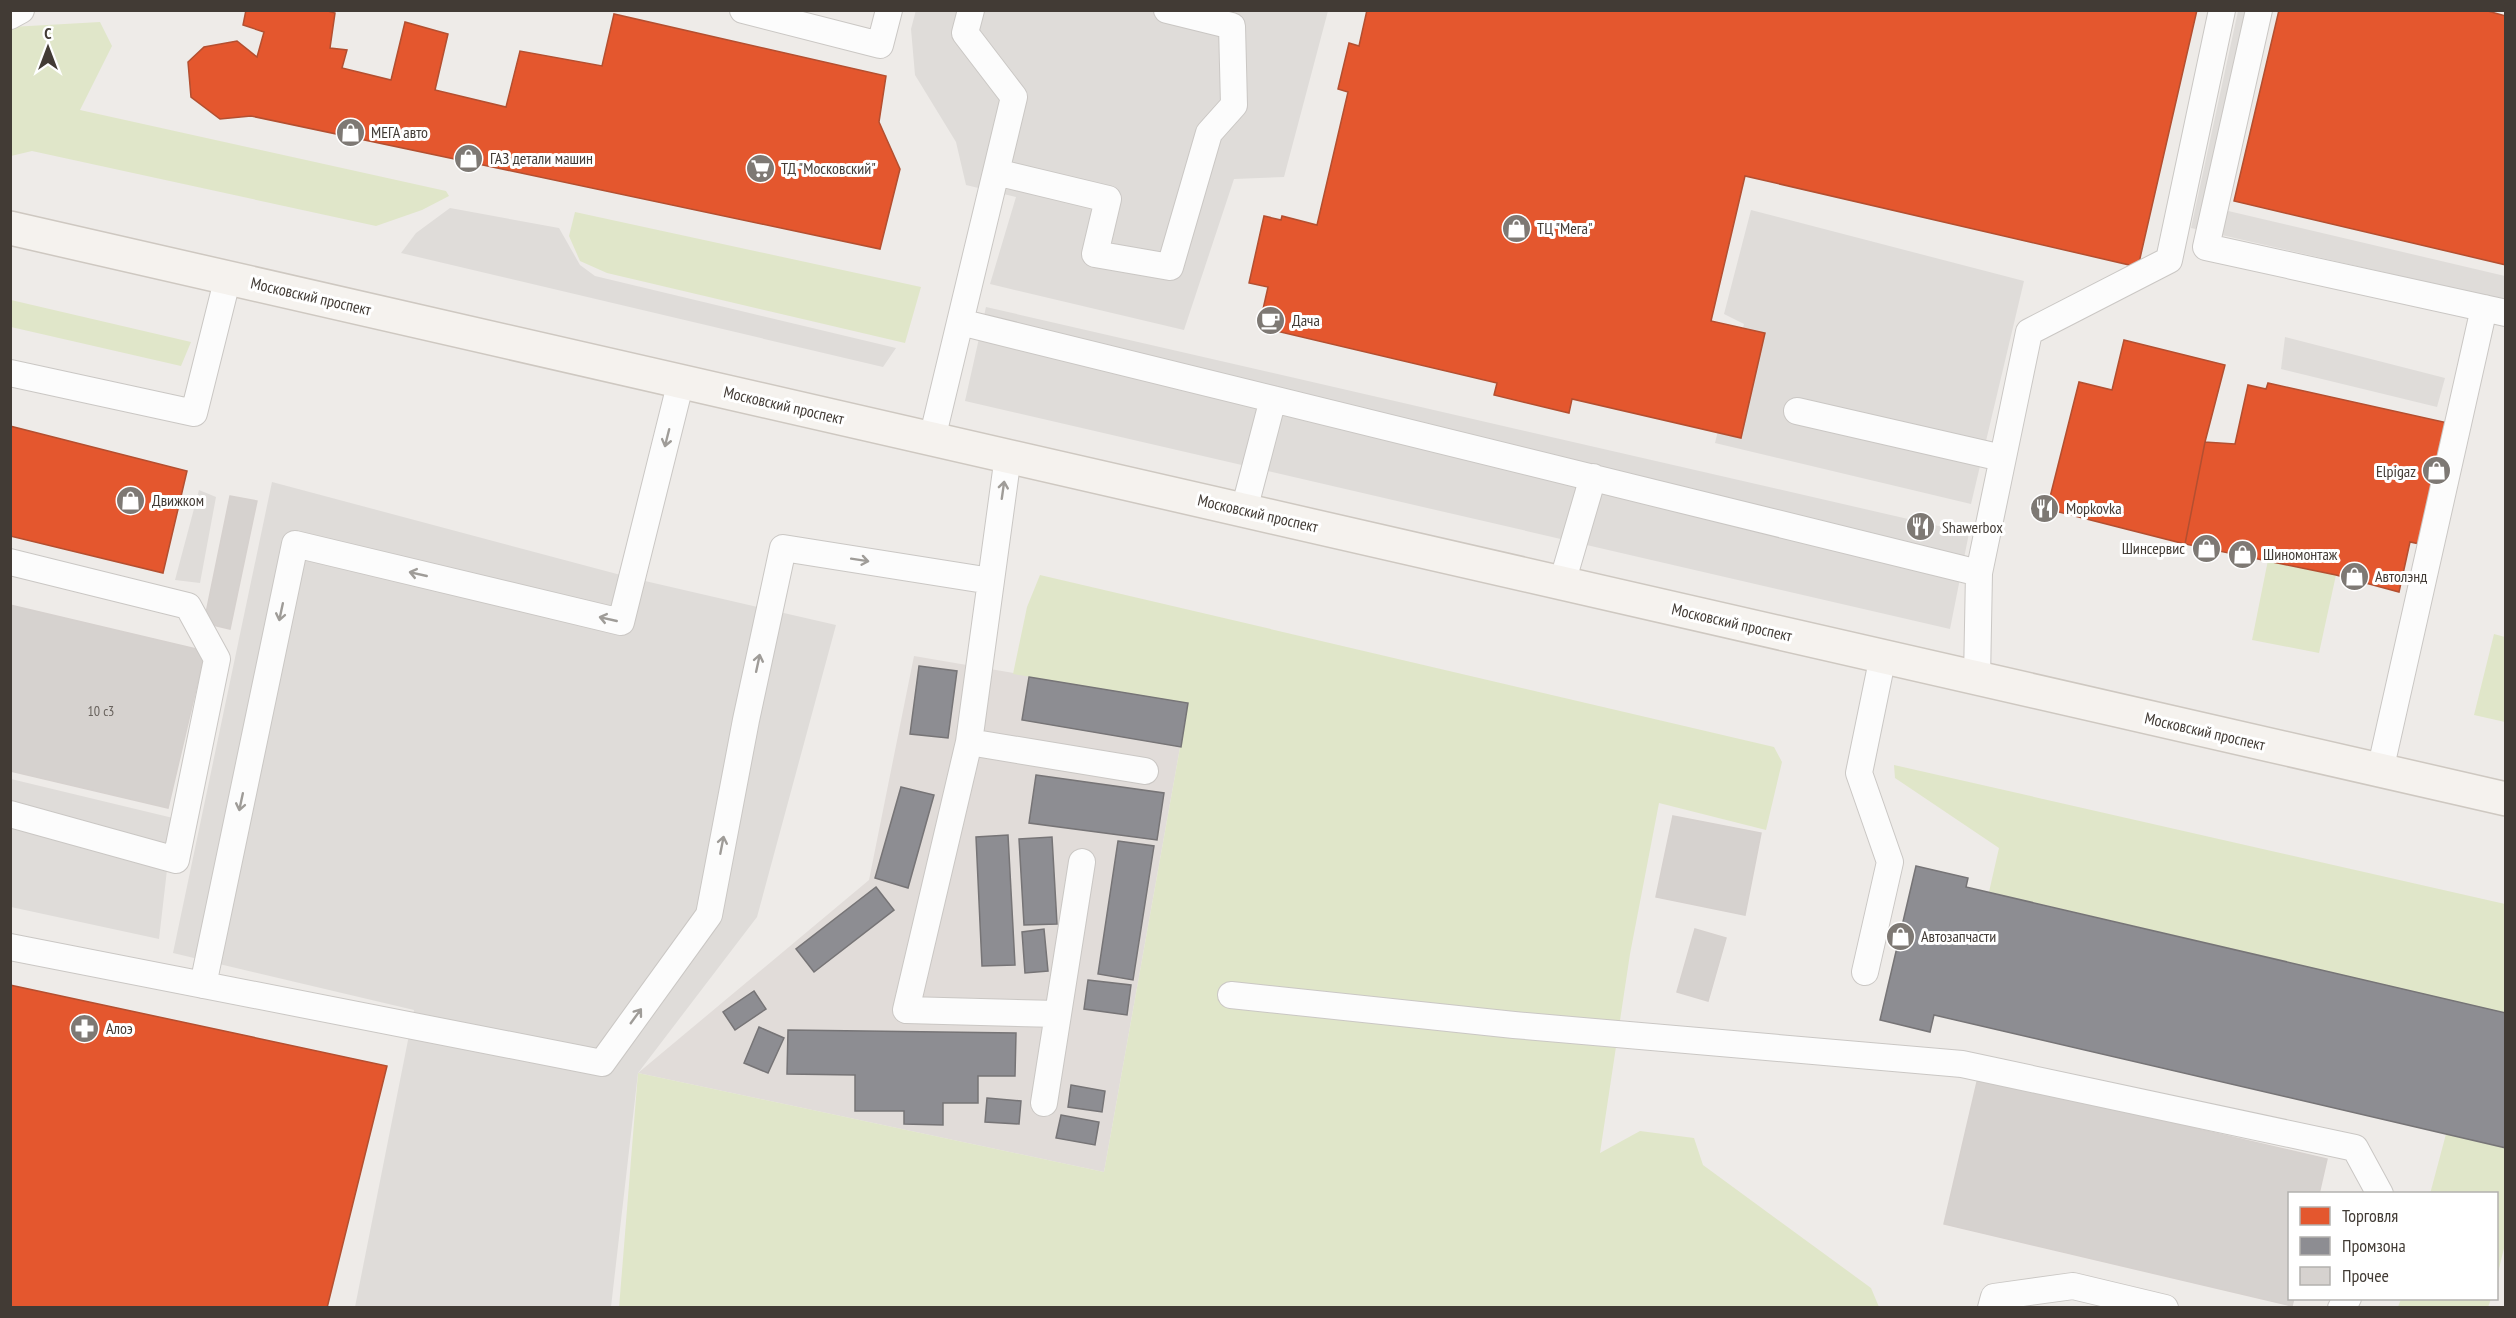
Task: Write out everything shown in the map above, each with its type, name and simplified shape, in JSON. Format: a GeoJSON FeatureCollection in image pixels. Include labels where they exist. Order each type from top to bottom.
{"type":"FeatureCollection","features":[{"type":"Feature","properties":{"kind":"main road","name":"Московский проспект"},"geometry":{"type":"LineString","coordinates":[[10,228],[2505,799]]}},
{"type":"Feature","properties":{"kind":"lane"},"geometry":{"type":"LineString","coordinates":[[10,16],[21,10]]}},
{"type":"Feature","properties":{"kind":"lane"},"geometry":{"type":"LineString","coordinates":[[742,10],[880,45],[889,10]]}},
{"type":"Feature","properties":{"kind":"lane"},"geometry":{"type":"LineString","coordinates":[[932,439],[1014,97],[965,33],[971,10]]}},
{"type":"Feature","properties":{"kind":"lane"},"geometry":{"type":"LineString","coordinates":[[996,172],[1108,198],[1095,254],[1170,267],[1209,133],[1234,105],[1232,26],[1167,10]]}},
{"type":"Feature","properties":{"kind":"lane"},"geometry":{"type":"LineString","coordinates":[[2169,260],[2222,10]]}},
{"type":"Feature","properties":{"kind":"lane"},"geometry":{"type":"LineString","coordinates":[[2206,247],[2259,10]]}},
{"type":"Feature","properties":{"kind":"lane"},"geometry":{"type":"LineString","coordinates":[[1977,678],[1979,573],[2001,458],[2029,332],[2169,260],[2206,247],[2494,310],[2380,771]]}},
{"type":"Feature","properties":{"kind":"lane"},"geometry":{"type":"LineString","coordinates":[[10,373],[194,413],[228,277]]}},
{"type":"Feature","properties":{"kind":"lane"},"geometry":{"type":"LineString","coordinates":[[960,322],[1979,573]]}},
{"type":"Feature","properties":{"kind":"lane"},"geometry":{"type":"LineString","coordinates":[[203,985],[295,544],[621,622],[681,381]]}},
{"type":"Feature","properties":{"kind":"lane"},"geometry":{"type":"LineString","coordinates":[[1244,510],[1274,399]]}},
{"type":"Feature","properties":{"kind":"lane"},"geometry":{"type":"LineString","coordinates":[[1797,411],[2001,458]]}},
{"type":"Feature","properties":{"kind":"lane"},"geometry":{"type":"LineString","coordinates":[[1008,456],[969,742],[906,1010],[1058,1014]]}},
{"type":"Feature","properties":{"kind":"lane"},"geometry":{"type":"LineString","coordinates":[[1562,583],[1593,477]]}},
{"type":"Feature","properties":{"kind":"lane"},"geometry":{"type":"LineString","coordinates":[[10,947],[602,1063],[709,915],[746,720],[783,548],[991,581]]}},
{"type":"Feature","properties":{"kind":"lane"},"geometry":{"type":"LineString","coordinates":[[10,562],[188,606],[217,659],[176,860],[10,814]]}},
{"type":"Feature","properties":{"kind":"lane"},"geometry":{"type":"LineString","coordinates":[[1864,972],[1890,862],[1859,773],[1883,656]]}},
{"type":"Feature","properties":{"kind":"lane"},"geometry":{"type":"LineString","coordinates":[[969,742],[1145,771]]}},
{"type":"Feature","properties":{"kind":"lane"},"geometry":{"type":"LineString","coordinates":[[1044,1103],[1082,862]]}},
{"type":"Feature","properties":{"kind":"lane"},"geometry":{"type":"LineString","coordinates":[[1232,995],[1514,1025],[1962,1064],[2355,1148],[2379,1192]]}},
{"type":"Feature","properties":{"kind":"lane"},"geometry":{"type":"LineString","coordinates":[[1991,1308],[1994,1297],[2073,1286],[2165,1308]]}},
{"type":"Feature","properties":{"kind":"shaded area"},"geometry":{"type":"Polygon","coordinates":[[[916,10],[1328,11],[1284,177],[1234,179],[1184,330],[990,284],[1016,197],[966,185],[956,142],[915,75],[911,29],[916,10]]]}},
{"type":"Feature","properties":{"kind":"shaded area"},"geometry":{"type":"Polygon","coordinates":[[[2238,11],[2267,11],[2224,210],[2505,276],[2505,300],[2191,228],[2238,11]]]}},
{"type":"Feature","properties":{"kind":"shaded area"},"geometry":{"type":"Polygon","coordinates":[[[450,208],[559,228],[580,265],[595,276],[896,348],[883,367],[401,253],[416,233],[450,208]]]}},
{"type":"Feature","properties":{"kind":"shaded area"},"geometry":{"type":"Polygon","coordinates":[[[1751,210],[2024,281],[1971,504],[1715,443],[1744,324],[1724,314],[1751,210]]]}},
{"type":"Feature","properties":{"kind":"shaded area"},"geometry":{"type":"Polygon","coordinates":[[[986,307],[1969,533],[1950,629],[965,401],[986,307]]]}},
{"type":"Feature","properties":{"kind":"shaded area"},"geometry":{"type":"Polygon","coordinates":[[[2285,337],[2445,378],[2437,407],[2281,369],[2285,337]]]}},
{"type":"Feature","properties":{"kind":"shaded area"},"geometry":{"type":"Polygon","coordinates":[[[272,482],[632,578],[836,625],[757,917],[638,1073],[611,1307],[355,1307],[414,1010],[173,953],[272,482]]]}},
{"type":"Feature","properties":{"kind":"shaded area"},"geometry":{"type":"Polygon","coordinates":[[[199,490],[216,497],[200,583],[175,580],[199,490]]]}},
{"type":"Feature","properties":{"kind":"shaded area"},"geometry":{"type":"Polygon","coordinates":[[[914,656],[1188,703],[1104,1172],[638,1073],[869,880],[914,656]]]}},
{"type":"Feature","properties":{"kind":"shaded area"},"geometry":{"type":"Polygon","coordinates":[[[11,779],[173,818],[159,939],[11,907],[11,779]]]}},
{"type":"Feature","properties":{"kind":"green space"},"geometry":{"type":"Polygon","coordinates":[[[100,22],[112,46],[80,110],[446,191],[449,196],[422,210],[376,226],[32,151],[11,156],[11,27],[100,22]]]}},
{"type":"Feature","properties":{"kind":"green space"},"geometry":{"type":"Polygon","coordinates":[[[575,212],[921,287],[905,343],[607,273],[580,261],[569,236],[575,212]]]}},
{"type":"Feature","properties":{"kind":"green space"},"geometry":{"type":"Polygon","coordinates":[[[11,300],[191,342],[181,366],[11,327],[11,300]]]}},
{"type":"Feature","properties":{"kind":"green space"},"geometry":{"type":"Polygon","coordinates":[[[2268,560],[2336,575],[2319,653],[2252,640],[2268,560]]]}},
{"type":"Feature","properties":{"kind":"green space"},"geometry":{"type":"Polygon","coordinates":[[[1040,575],[1774,747],[1782,762],[1766,830],[1659,803],[1630,954],[1600,1153],[1640,1131],[1694,1138],[1703,1165],[1871,1288],[1879,1307],[619,1308],[638,1073],[1104,1172],[1188,703],[1013,674],[1027,607],[1040,575]]]}},
{"type":"Feature","properties":{"kind":"green space"},"geometry":{"type":"Polygon","coordinates":[[[2494,634],[2505,637],[2505,722],[2474,715],[2494,634]]]}},
{"type":"Feature","properties":{"kind":"green space"},"geometry":{"type":"Polygon","coordinates":[[[1894,765],[2505,904],[2505,1013],[1989,892],[1999,848],[1895,778],[1894,765]]]}},
{"type":"Feature","properties":{"kind":"green space"},"geometry":{"type":"Polygon","coordinates":[[[2446,1134],[2505,1148],[2505,1244],[2498,1273],[2498,1192],[2431,1192],[2446,1134]]]}},
{"type":"Feature","properties":{"kind":"green space"},"geometry":{"type":"Polygon","coordinates":[[[2400,1300],[2491,1300],[2488,1307],[2398,1307],[2400,1300]]]}},
{"type":"Feature","properties":{"kind":"building: Торговля"},"geometry":{"type":"Polygon","coordinates":[[[246,10],[324,10],[335,13],[330,48],[347,50],[342,68],[391,80],[405,22],[448,34],[435,90],[506,107],[520,51],[602,66],[614,14],[886,76],[879,122],[900,169],[880,249],[251,116],[220,119],[191,97],[188,62],[204,47],[237,41],[257,57],[264,32],[243,25],[246,10]]]}},
{"type":"Feature","properties":{"kind":"building: Торговля"},"geometry":{"type":"Polygon","coordinates":[[[1367,10],[2197,10],[2138,267],[1745,176],[1711,321],[1765,333],[1741,438],[1572,399],[1569,413],[1494,395],[1497,383],[1259,327],[1268,287],[1249,283],[1264,216],[1281,220],[1282,216],[1317,225],[1348,92],[1338,89],[1349,43],[1359,46],[1367,10]]]}},
{"type":"Feature","properties":{"kind":"building: Торговля"},"geometry":{"type":"Polygon","coordinates":[[[2279,10],[2484,10],[2506,16],[2506,265],[2234,201],[2279,10]]]}},
{"type":"Feature","properties":{"kind":"building: Торговля"},"geometry":{"type":"Polygon","coordinates":[[[2124,340],[2225,365],[2205,442],[2185,544],[2047,509],[2079,382],[2112,390],[2124,340]]]}},
{"type":"Feature","properties":{"kind":"building: Торговля"},"geometry":{"type":"Polygon","coordinates":[[[2268,383],[2448,423],[2420,544],[2410,542],[2399,592],[2336,575],[2185,544],[2205,442],[2235,444],[2248,385],[2266,389],[2268,383]]]}},
{"type":"Feature","properties":{"kind":"building: Торговля"},"geometry":{"type":"Polygon","coordinates":[[[10,426],[187,471],[163,573],[10,536],[10,426]]]}},
{"type":"Feature","properties":{"kind":"building: Торговля"},"geometry":{"type":"Polygon","coordinates":[[[10,985],[387,1066],[327,1308],[10,1308],[10,985]]]}},
{"type":"Feature","properties":{"kind":"building: Промзона"},"geometry":{"type":"Polygon","coordinates":[[[919,666],[957,671],[948,738],[910,734],[919,666]]]}},
{"type":"Feature","properties":{"kind":"building: Промзона"},"geometry":{"type":"Polygon","coordinates":[[[1029,677],[1188,703],[1181,747],[1022,720],[1029,677]]]}},
{"type":"Feature","properties":{"kind":"building: Промзона"},"geometry":{"type":"Polygon","coordinates":[[[1036,775],[1164,793],[1157,840],[1029,823],[1036,775]]]}},
{"type":"Feature","properties":{"kind":"building: Промзона"},"geometry":{"type":"Polygon","coordinates":[[[901,787],[934,795],[908,888],[875,878],[901,787]]]}},
{"type":"Feature","properties":{"kind":"building: Промзона"},"geometry":{"type":"Polygon","coordinates":[[[1008,835],[1015,965],[982,966],[976,837],[1008,835]]]}},
{"type":"Feature","properties":{"kind":"building: Промзона"},"geometry":{"type":"Polygon","coordinates":[[[1052,837],[1057,924],[1024,925],[1019,839],[1052,837]]]}},
{"type":"Feature","properties":{"kind":"building: Промзона"},"geometry":{"type":"Polygon","coordinates":[[[1118,841],[1154,846],[1133,980],[1098,974],[1118,841]]]}},
{"type":"Feature","properties":{"kind":"building: Промзона"},"geometry":{"type":"Polygon","coordinates":[[[1916,866],[1968,878],[1966,887],[2506,1013],[2506,1148],[1934,1015],[1930,1032],[1880,1020],[1916,866]]]}},
{"type":"Feature","properties":{"kind":"building: Промзона"},"geometry":{"type":"Polygon","coordinates":[[[876,887],[894,910],[814,972],[796,949],[876,887]]]}},
{"type":"Feature","properties":{"kind":"building: Промзона"},"geometry":{"type":"Polygon","coordinates":[[[1044,929],[1048,971],[1025,973],[1022,932],[1044,929]]]}},
{"type":"Feature","properties":{"kind":"building: Промзона"},"geometry":{"type":"Polygon","coordinates":[[[1088,980],[1131,985],[1127,1015],[1084,1009],[1088,980]]]}},
{"type":"Feature","properties":{"kind":"building: Промзона"},"geometry":{"type":"Polygon","coordinates":[[[754,991],[766,1009],[735,1030],[723,1012],[754,991]]]}},
{"type":"Feature","properties":{"kind":"building: Промзона"},"geometry":{"type":"Polygon","coordinates":[[[759,1027],[784,1038],[768,1073],[744,1063],[759,1027]]]}},
{"type":"Feature","properties":{"kind":"building: Промзона"},"geometry":{"type":"Polygon","coordinates":[[[788,1030],[1016,1033],[1015,1076],[978,1076],[978,1103],[943,1103],[943,1125],[904,1124],[904,1111],[855,1111],[855,1075],[787,1074],[788,1030]]]}},
{"type":"Feature","properties":{"kind":"building: Промзона"},"geometry":{"type":"Polygon","coordinates":[[[1071,1085],[1105,1091],[1102,1112],[1068,1107],[1071,1085]]]}},
{"type":"Feature","properties":{"kind":"building: Промзона"},"geometry":{"type":"Polygon","coordinates":[[[987,1098],[1021,1101],[1019,1124],[985,1122],[987,1098]]]}},
{"type":"Feature","properties":{"kind":"building: Промзона"},"geometry":{"type":"Polygon","coordinates":[[[1061,1115],[1099,1122],[1095,1145],[1056,1138],[1061,1115]]]}},
{"type":"Feature","properties":{"kind":"building: Прочее"},"geometry":{"type":"Polygon","coordinates":[[[230,496],[257,501],[230,629],[204,623],[230,496]]]}},
{"type":"Feature","properties":{"kind":"building: Прочее"},"geometry":{"type":"Polygon","coordinates":[[[10,605],[205,651],[168,808],[10,771],[10,605]]]}},
{"type":"Feature","properties":{"kind":"building: Прочее"},"geometry":{"type":"Polygon","coordinates":[[[1673,816],[1761,833],[1745,915],[1656,897],[1673,816]]]}},
{"type":"Feature","properties":{"kind":"building: Прочее"},"geometry":{"type":"Polygon","coordinates":[[[1695,929],[1726,938],[1708,1001],[1677,992],[1695,929]]]}},
{"type":"Feature","properties":{"kind":"building: Прочее"},"geometry":{"type":"Polygon","coordinates":[[[1978,1078],[2327,1159],[2319,1192],[2288,1192],[2288,1300],[2294,1300],[2292,1306],[1944,1224],[1978,1078]]]}},
{"type":"Feature","properties":{"kind":"place","name":"МЕГА авто"},"geometry":{"type":"Point","coordinates":[350,132]}},
{"type":"Feature","properties":{"kind":"place","name":"ГАЗ детали машин"},"geometry":{"type":"Point","coordinates":[469,158]}},
{"type":"Feature","properties":{"kind":"place","name":"ТД \"Московский\""},"geometry":{"type":"Point","coordinates":[760,168]}},
{"type":"Feature","properties":{"kind":"place","name":"ТЦ \"Мега\""},"geometry":{"type":"Point","coordinates":[1516,228]}},
{"type":"Feature","properties":{"kind":"place","name":"Дача"},"geometry":{"type":"Point","coordinates":[1271,320]}},
{"type":"Feature","properties":{"kind":"place","name":"Elpigaz"},"geometry":{"type":"Point","coordinates":[2437,471]}},
{"type":"Feature","properties":{"kind":"place","name":"Движком"},"geometry":{"type":"Point","coordinates":[131,500]}},
{"type":"Feature","properties":{"kind":"place","name":"Mopkovka"},"geometry":{"type":"Point","coordinates":[2045,508]}},
{"type":"Feature","properties":{"kind":"place","name":"Shawerbox"},"geometry":{"type":"Point","coordinates":[1921,527]}},
{"type":"Feature","properties":{"kind":"place","name":"Шинсервис"},"geometry":{"type":"Point","coordinates":[2206,548]}},
{"type":"Feature","properties":{"kind":"place","name":"Шиномонтаж"},"geometry":{"type":"Point","coordinates":[2242,554]}},
{"type":"Feature","properties":{"kind":"place","name":"Автолэнд"},"geometry":{"type":"Point","coordinates":[2354,576]}},
{"type":"Feature","properties":{"kind":"place","name":"Автозапчасти"},"geometry":{"type":"Point","coordinates":[1900,936]}},
{"type":"Feature","properties":{"kind":"place","name":"Алоэ"},"geometry":{"type":"Point","coordinates":[85,1028]}}]}
